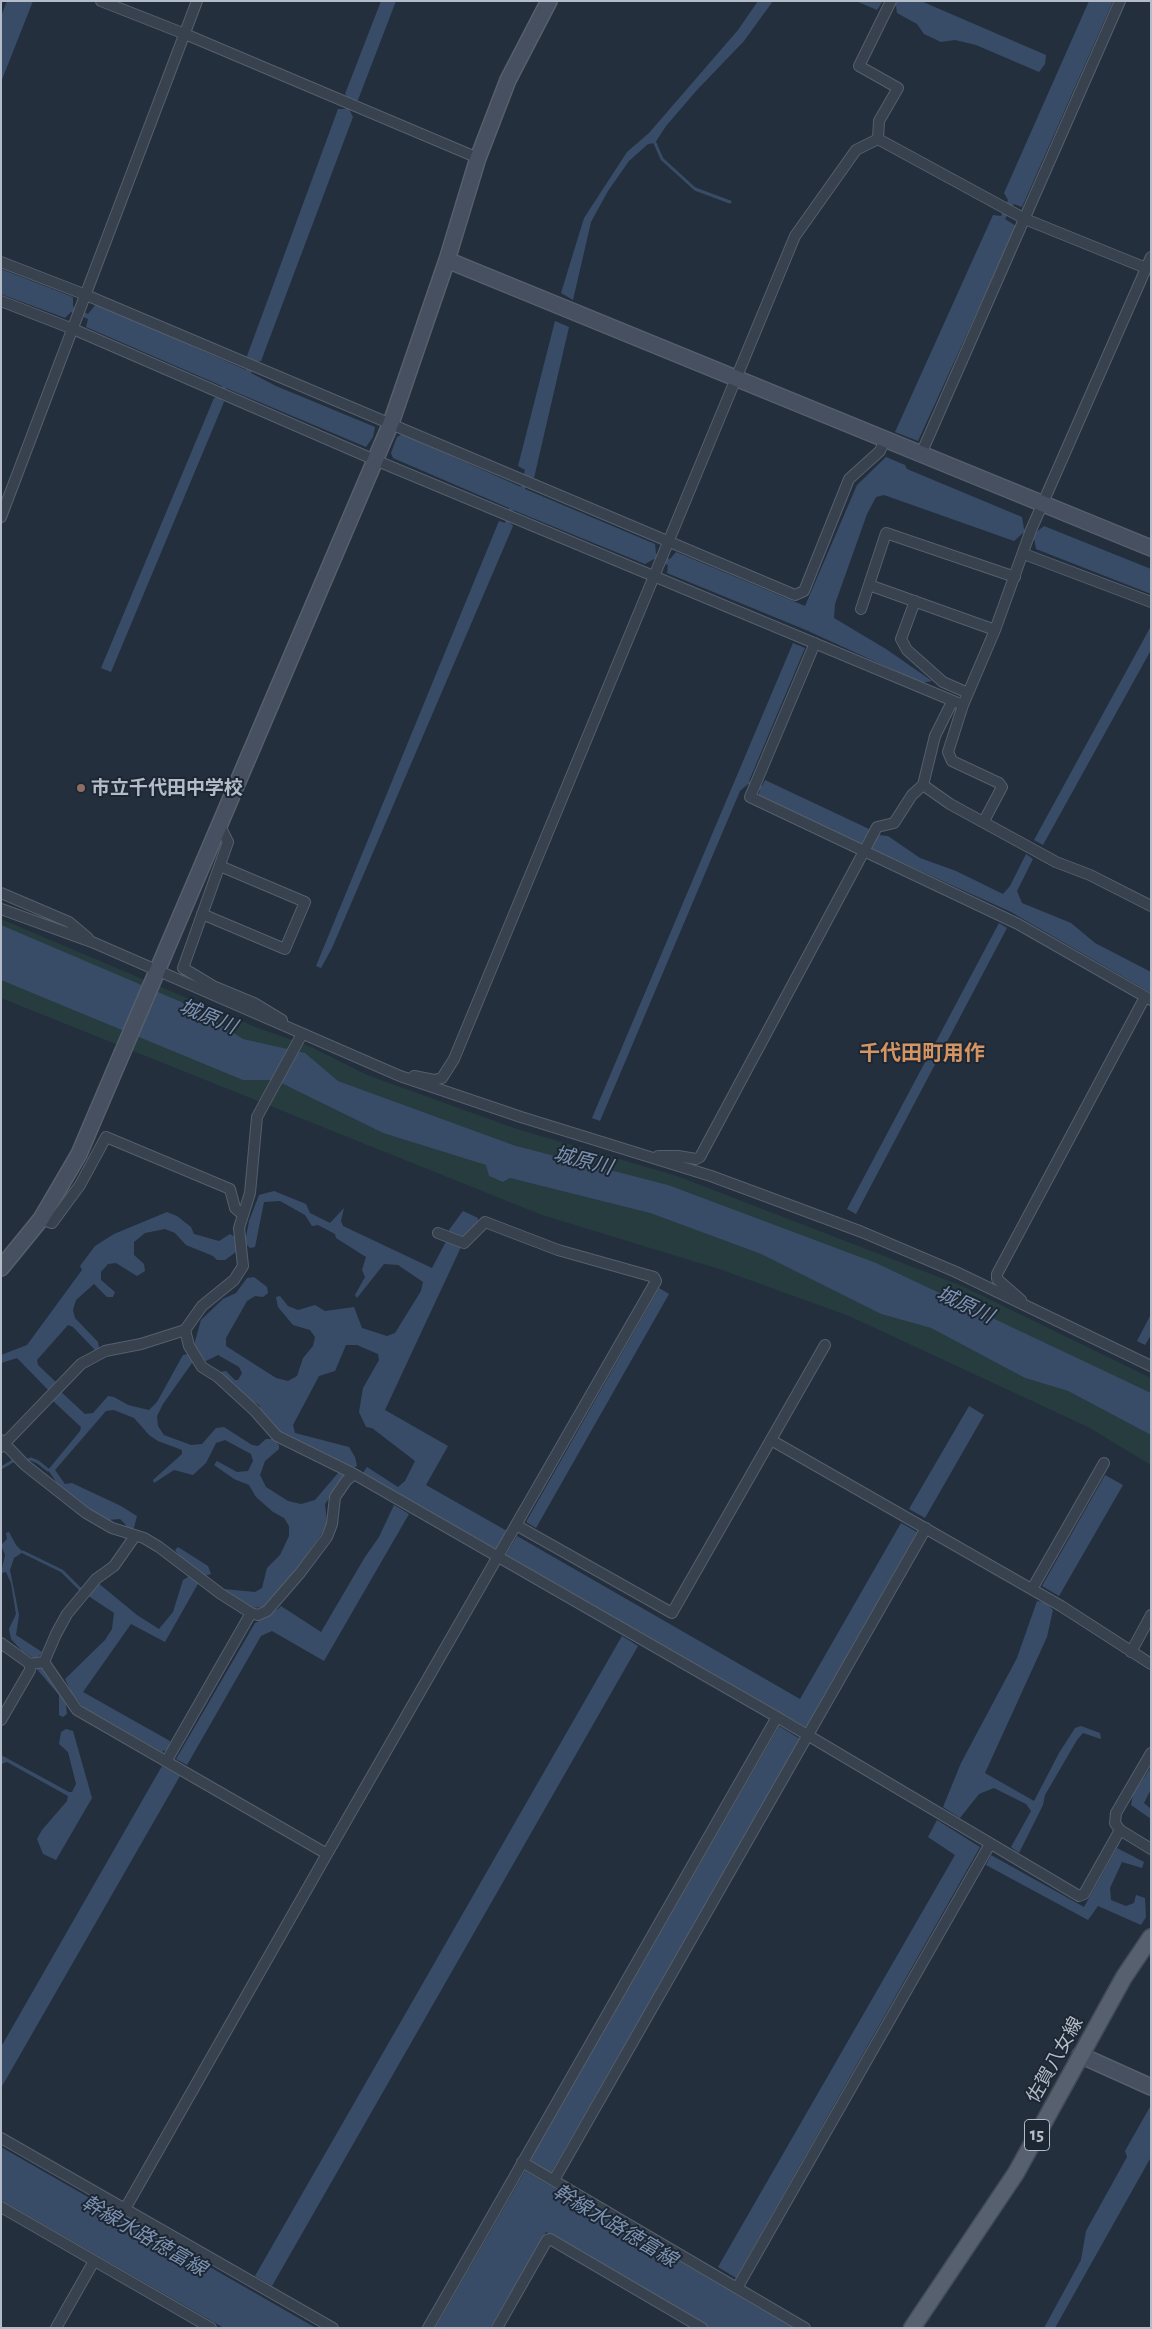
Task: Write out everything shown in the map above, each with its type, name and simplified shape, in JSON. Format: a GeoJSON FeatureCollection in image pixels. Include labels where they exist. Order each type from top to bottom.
{"type":"FeatureCollection","features":[{"type":"Feature","properties":{"kind":"main road","name":"佐賀八女線"},"geometry":{"type":"LineString","coordinates":[[912,2328],[1016,2173],[1124,1977],[1151,1937]]}},
{"type":"Feature","properties":{"kind":"street"},"geometry":{"type":"LineString","coordinates":[[100,1],[185,34],[478,158]]}},
{"type":"Feature","properties":{"kind":"street"},"geometry":{"type":"LineString","coordinates":[[1,518],[198,1]]}},
{"type":"Feature","properties":{"kind":"street"},"geometry":{"type":"LineString","coordinates":[[1,1268],[41,1219],[79,1154],[117,1061],[376,460],[391,423],[447,260],[478,158],[508,80],[549,1]]}},
{"type":"Feature","properties":{"kind":"street"},"geometry":{"type":"LineString","coordinates":[[921,454],[1120,1]]}},
{"type":"Feature","properties":{"kind":"street"},"geometry":{"type":"LineString","coordinates":[[878,139],[879,121],[898,88],[859,66],[890,3]]}},
{"type":"Feature","properties":{"kind":"street"},"geometry":{"type":"LineString","coordinates":[[878,139],[1025,219],[1146,268]]}},
{"type":"Feature","properties":{"kind":"street"},"geometry":{"type":"LineString","coordinates":[[400,1076],[418,1076],[434,1080],[442,1078],[454,1059],[795,236],[856,150],[878,139]]}},
{"type":"Feature","properties":{"kind":"street"},"geometry":{"type":"LineString","coordinates":[[984,822],[1002,787],[998,783],[952,761],[948,756],[963,705],[1024,554],[1029,534],[1151,257]]}},
{"type":"Feature","properties":{"kind":"street"},"geometry":{"type":"LineString","coordinates":[[447,260],[1151,548]]}},
{"type":"Feature","properties":{"kind":"street"},"geometry":{"type":"LineString","coordinates":[[1,262],[84,300],[251,364],[796,595],[804,591],[849,479],[880,451],[885,439]]}},
{"type":"Feature","properties":{"kind":"street"},"geometry":{"type":"LineString","coordinates":[[1,302],[74,325],[221,393],[376,460],[963,705]]}},
{"type":"Feature","properties":{"kind":"street"},"geometry":{"type":"LineString","coordinates":[[861,609],[886,533],[1015,577]]}},
{"type":"Feature","properties":{"kind":"street"},"geometry":{"type":"LineString","coordinates":[[1024,554],[1151,602]]}},
{"type":"Feature","properties":{"kind":"street"},"geometry":{"type":"LineString","coordinates":[[869,585],[994,630]]}},
{"type":"Feature","properties":{"kind":"street"},"geometry":{"type":"LineString","coordinates":[[915,601],[901,640],[907,650],[943,682],[968,693]]}},
{"type":"Feature","properties":{"kind":"street"},"geometry":{"type":"LineString","coordinates":[[816,643],[750,798],[1018,924],[1148,998],[997,1274],[997,1279],[1018,1295],[1025,1305]]}},
{"type":"Feature","properties":{"kind":"street"},"geometry":{"type":"LineString","coordinates":[[648,1156],[678,1156],[696,1159],[700,1157],[877,827],[894,823],[912,794],[923,785],[935,736],[952,702]]}},
{"type":"Feature","properties":{"kind":"street"},"geometry":{"type":"LineString","coordinates":[[923,785],[950,804],[1056,862],[1090,875],[1151,906]]}},
{"type":"Feature","properties":{"kind":"street"},"geometry":{"type":"LineString","coordinates":[[219,824],[228,842],[183,968],[213,986],[254,1003],[280,1018],[288,1026]]}},
{"type":"Feature","properties":{"kind":"street"},"geometry":{"type":"LineString","coordinates":[[202,914],[285,949],[305,902],[220,866]]}},
{"type":"Feature","properties":{"kind":"street"},"geometry":{"type":"LineString","coordinates":[[1,893],[69,922],[92,942]]}},
{"type":"Feature","properties":{"kind":"street"},"geometry":{"type":"LineString","coordinates":[[1,909],[92,942],[261,1017],[318,1039],[361,1061],[400,1076],[521,1118],[711,1176],[862,1232],[956,1272],[1151,1366]]}},
{"type":"Feature","properties":{"kind":"street"},"geometry":{"type":"LineString","coordinates":[[302,1034],[257,1117],[250,1193],[239,1228],[243,1266],[234,1280],[202,1306],[185,1330],[141,1344],[105,1351],[81,1364],[2,1443],[25,1465],[86,1513],[112,1528],[159,1547],[221,1594],[251,1613],[258,1614],[270,1607],[300,1573],[326,1536],[332,1524],[335,1498],[346,1481],[354,1474]]}},
{"type":"Feature","properties":{"kind":"street"},"geometry":{"type":"LineString","coordinates":[[41,1219],[52,1223],[80,1185],[106,1137],[230,1189],[236,1208],[243,1215]]}},
{"type":"Feature","properties":{"kind":"street"},"geometry":{"type":"LineString","coordinates":[[126,2209],[326,1854],[656,1281],[654,1277],[558,1250],[485,1222],[464,1244],[438,1232]]}},
{"type":"Feature","properties":{"kind":"street"},"geometry":{"type":"LineString","coordinates":[[185,1330],[189,1346],[202,1367],[218,1377],[254,1410],[278,1436],[354,1474],[808,1735],[1079,1896],[1084,1894],[1120,1830]]}},
{"type":"Feature","properties":{"kind":"street"},"geometry":{"type":"LineString","coordinates":[[516,1525],[672,1613],[825,1345]]}},
{"type":"Feature","properties":{"kind":"street"},"geometry":{"type":"LineString","coordinates":[[771,1440],[1032,1588],[1151,1664]]}},
{"type":"Feature","properties":{"kind":"street"},"geometry":{"type":"LineString","coordinates":[[1032,1588],[1104,1463]]}},
{"type":"Feature","properties":{"kind":"street"},"geometry":{"type":"LineString","coordinates":[[554,2180],[926,1528]]}},
{"type":"Feature","properties":{"kind":"street"},"geometry":{"type":"LineString","coordinates":[[1,1720],[30,1670],[37,1663],[67,1614],[96,1579],[114,1566],[135,1536]]}},
{"type":"Feature","properties":{"kind":"street"},"geometry":{"type":"LineString","coordinates":[[174,1765],[251,1613]]}},
{"type":"Feature","properties":{"kind":"street"},"geometry":{"type":"LineString","coordinates":[[1131,1652],[1151,1615]]}},
{"type":"Feature","properties":{"kind":"street"},"geometry":{"type":"LineString","coordinates":[[1,1643],[37,1663],[68,1694],[77,1710],[326,1854]]}},
{"type":"Feature","properties":{"kind":"street"},"geometry":{"type":"LineString","coordinates":[[428,2328],[776,1717]]}},
{"type":"Feature","properties":{"kind":"street"},"geometry":{"type":"LineString","coordinates":[[1151,1753],[1116,1813],[1115,1823],[1120,1830],[1151,1849]]}},
{"type":"Feature","properties":{"kind":"street"},"geometry":{"type":"LineString","coordinates":[[737,2288],[990,1844]]}},
{"type":"Feature","properties":{"kind":"street"},"geometry":{"type":"LineString","coordinates":[[1080,2056],[1151,2087]]}},
{"type":"Feature","properties":{"kind":"street"},"geometry":{"type":"LineString","coordinates":[[1,2138],[333,2328]]}},
{"type":"Feature","properties":{"kind":"street"},"geometry":{"type":"LineString","coordinates":[[522,2162],[805,2328]]}},
{"type":"Feature","properties":{"kind":"street"},"geometry":{"type":"LineString","coordinates":[[1,2207],[211,2328]]}},
{"type":"Feature","properties":{"kind":"street"},"geometry":{"type":"LineString","coordinates":[[497,2328],[547,2240],[550,2239],[702,2328]]}},
{"type":"Feature","properties":{"kind":"street"},"geometry":{"type":"LineString","coordinates":[[56,2328],[94,2261]]}},
{"type":"Feature","properties":{"kind":"green space"},"geometry":{"type":"Polygon","coordinates":[[[1,919],[253,1026],[311,1047],[367,1075],[517,1129],[677,1176],[962,1286],[1151,1378],[1151,1402],[551,1163],[516,1146],[231,1043],[1,937],[1,919]]]}},
{"type":"Feature","properties":{"kind":"green space"},"geometry":{"type":"Polygon","coordinates":[[[1,964],[275,1080],[383,1133],[487,1165],[489,1176],[503,1182],[510,1178],[650,1213],[761,1254],[881,1314],[931,1328],[1025,1378],[1068,1391],[1151,1435],[1151,1465],[1088,1427],[849,1316],[719,1269],[542,1215],[1,998],[1,964]]]}},
{"type":"Feature","properties":{"kind":"water"},"geometry":{"type":"Polygon","coordinates":[[[7,1],[33,1],[1,82],[1,16],[7,1]]]}},
{"type":"Feature","properties":{"kind":"water"},"geometry":{"type":"Polygon","coordinates":[[[381,1],[396,1],[358,100],[354,101],[350,111],[353,117],[261,361],[255,362],[251,373],[276,386],[375,427],[373,437],[366,447],[226,388],[221,399],[224,402],[111,672],[101,668],[214,398],[217,397],[222,386],[86,327],[88,319],[71,312],[65,318],[1,294],[1,269],[73,297],[73,307],[88,314],[96,304],[246,370],[250,360],[247,356],[338,109],[345,109],[348,98],[345,94],[381,1]]]}},
{"type":"Feature","properties":{"kind":"water"},"geometry":{"type":"Polygon","coordinates":[[[758,1],[773,1],[744,41],[697,90],[666,126],[655,143],[648,144],[629,161],[608,191],[591,222],[573,300],[561,293],[584,218],[627,152],[649,133],[738,30],[758,1]]]}},
{"type":"Feature","properties":{"kind":"water"},"geometry":{"type":"Polygon","coordinates":[[[856,1],[883,1],[877,10],[856,1]]]}},
{"type":"Feature","properties":{"kind":"water"},"geometry":{"type":"Polygon","coordinates":[[[886,1],[921,1],[1046,55],[1045,64],[1039,72],[976,45],[955,40],[941,42],[924,34],[917,24],[897,13],[896,6],[886,1]]]}},
{"type":"Feature","properties":{"kind":"water"},"geometry":{"type":"Polygon","coordinates":[[[1089,1],[1113,1],[1022,207],[1014,204],[1005,219],[1016,226],[918,441],[895,432],[993,215],[1001,216],[1008,200],[1004,193],[1089,1]]]}},
{"type":"Feature","properties":{"kind":"water"},"geometry":{"type":"Polygon","coordinates":[[[555,321],[569,327],[534,478],[528,476],[525,489],[655,544],[656,554],[670,559],[676,552],[805,606],[857,485],[886,457],[905,465],[907,469],[1022,517],[1024,529],[1035,533],[1044,526],[1151,569],[1151,594],[1036,549],[1034,538],[1023,533],[1014,541],[884,495],[876,497],[867,514],[835,604],[834,618],[886,649],[932,681],[922,683],[806,630],[667,573],[668,565],[654,559],[645,564],[513,510],[509,522],[513,526],[332,948],[321,968],[316,966],[499,521],[505,523],[509,508],[393,458],[391,453],[397,437],[402,434],[521,487],[525,470],[518,466],[555,321]]]}},
{"type":"Feature","properties":{"kind":"water"},"geometry":{"type":"Polygon","coordinates":[[[1151,626],[1151,650],[1043,845],[1034,840],[1151,626]]]}},
{"type":"Feature","properties":{"kind":"water"},"geometry":{"type":"Polygon","coordinates":[[[793,643],[805,648],[749,781],[762,786],[765,780],[869,829],[867,835],[876,839],[878,835],[888,836],[920,858],[956,871],[1003,894],[1010,886],[1026,854],[1033,859],[1017,891],[1022,903],[1071,923],[1095,943],[1151,972],[1151,993],[1011,912],[870,848],[873,842],[864,838],[862,844],[758,796],[760,790],[748,784],[740,791],[600,1121],[592,1118],[793,643]]]}},
{"type":"Feature","properties":{"kind":"water"},"geometry":{"type":"Polygon","coordinates":[[[999,923],[1007,928],[856,1214],[847,1209],[999,923]]]}},
{"type":"Feature","properties":{"kind":"water","name":"城原川"},"geometry":{"type":"Polygon","coordinates":[[[1,925],[193,1007],[243,1039],[305,1053],[338,1081],[516,1146],[668,1185],[876,1263],[1151,1393],[1151,1435],[1068,1391],[1025,1378],[931,1328],[881,1314],[761,1254],[650,1213],[510,1178],[503,1182],[489,1176],[486,1165],[383,1133],[275,1080],[243,1080],[1,980],[1,925]]]}},
{"type":"Feature","properties":{"kind":"water"},"geometry":{"type":"Polygon","coordinates":[[[274,1191],[306,1204],[310,1213],[330,1223],[344,1208],[341,1221],[343,1226],[432,1268],[450,1234],[449,1230],[463,1211],[478,1218],[478,1222],[462,1239],[461,1247],[385,1410],[448,1446],[426,1485],[507,1531],[496,1549],[363,1473],[367,1467],[398,1487],[405,1481],[415,1461],[372,1428],[366,1427],[359,1412],[363,1388],[379,1360],[378,1354],[357,1345],[346,1345],[335,1371],[319,1376],[293,1425],[295,1433],[349,1447],[355,1457],[357,1466],[353,1468],[282,1435],[262,1412],[259,1405],[246,1397],[220,1372],[226,1371],[235,1380],[238,1380],[242,1373],[239,1367],[218,1355],[206,1361],[199,1356],[194,1345],[201,1320],[223,1299],[236,1293],[247,1278],[254,1277],[267,1287],[268,1293],[263,1297],[255,1296],[247,1301],[226,1338],[226,1346],[276,1378],[288,1381],[297,1376],[303,1358],[313,1346],[315,1337],[310,1330],[293,1325],[278,1307],[276,1297],[280,1296],[288,1306],[298,1310],[315,1305],[325,1311],[354,1307],[362,1328],[387,1336],[395,1333],[421,1291],[423,1282],[398,1265],[384,1264],[357,1298],[355,1295],[365,1277],[362,1270],[366,1257],[336,1238],[335,1234],[318,1225],[312,1226],[305,1215],[280,1201],[264,1202],[255,1247],[250,1248],[246,1244],[238,1246],[236,1252],[225,1260],[217,1260],[213,1256],[186,1245],[175,1233],[165,1229],[145,1233],[134,1242],[134,1255],[144,1264],[145,1271],[137,1276],[116,1263],[108,1264],[101,1272],[101,1280],[115,1292],[113,1297],[107,1297],[94,1284],[76,1300],[73,1310],[75,1318],[98,1342],[99,1348],[95,1350],[73,1327],[68,1325],[37,1360],[38,1365],[57,1383],[59,1390],[85,1414],[93,1413],[108,1396],[114,1397],[128,1405],[149,1410],[157,1402],[183,1355],[188,1354],[192,1358],[192,1363],[163,1404],[157,1416],[158,1426],[164,1435],[191,1445],[202,1444],[216,1428],[224,1427],[252,1445],[258,1446],[266,1439],[273,1439],[279,1445],[279,1449],[265,1461],[260,1475],[266,1487],[288,1501],[301,1504],[315,1500],[338,1473],[342,1472],[344,1475],[343,1480],[325,1504],[327,1522],[322,1533],[299,1566],[270,1601],[277,1610],[281,1606],[321,1632],[365,1557],[379,1537],[394,1505],[409,1514],[324,1661],[272,1631],[261,1636],[187,1765],[176,1759],[255,1623],[271,1615],[265,1607],[251,1608],[223,1591],[224,1589],[255,1592],[262,1588],[267,1568],[280,1555],[289,1536],[289,1526],[284,1518],[273,1512],[256,1497],[249,1485],[234,1479],[214,1465],[217,1461],[237,1472],[248,1471],[253,1461],[251,1454],[225,1440],[216,1443],[206,1463],[193,1475],[174,1470],[154,1483],[153,1480],[182,1454],[182,1450],[158,1441],[149,1435],[134,1418],[114,1410],[106,1411],[55,1470],[65,1484],[72,1483],[121,1506],[137,1516],[133,1531],[127,1529],[120,1519],[108,1520],[88,1510],[57,1483],[48,1470],[80,1431],[81,1427],[52,1400],[54,1396],[17,1358],[1,1363],[1,1355],[27,1345],[82,1270],[80,1266],[95,1246],[114,1234],[167,1212],[177,1216],[191,1227],[194,1234],[219,1241],[230,1234],[237,1238],[246,1237],[249,1221],[259,1195],[274,1191]]]}},
{"type":"Feature","properties":{"kind":"water"},"geometry":{"type":"Polygon","coordinates":[[[659,1288],[669,1294],[536,1528],[526,1522],[659,1288]]]}},
{"type":"Feature","properties":{"kind":"water"},"geometry":{"type":"Polygon","coordinates":[[[1151,1314],[1151,1335],[1145,1345],[1137,1341],[1151,1314]]]}},
{"type":"Feature","properties":{"kind":"water"},"geometry":{"type":"Polygon","coordinates":[[[969,1406],[984,1415],[925,1518],[909,1509],[969,1406]]]}},
{"type":"Feature","properties":{"kind":"water"},"geometry":{"type":"Polygon","coordinates":[[[1105,1475],[1123,1485],[1059,1596],[1042,1586],[1105,1475]]]}},
{"type":"Feature","properties":{"kind":"water"},"geometry":{"type":"Polygon","coordinates":[[[901,1523],[917,1532],[806,1727],[506,1555],[517,1536],[800,1699],[901,1523]]]}},
{"type":"Feature","properties":{"kind":"water"},"geometry":{"type":"Polygon","coordinates":[[[9,1532],[16,1545],[23,1552],[14,1558],[10,1570],[19,1615],[16,1635],[42,1652],[37,1659],[40,1667],[63,1694],[70,1690],[65,1679],[105,1640],[112,1629],[114,1613],[87,1595],[97,1582],[137,1615],[159,1629],[173,1612],[183,1580],[191,1575],[199,1582],[165,1642],[131,1624],[83,1692],[170,1741],[169,1748],[162,1752],[83,1707],[72,1693],[65,1697],[67,1714],[63,1717],[59,1715],[59,1695],[35,1667],[33,1658],[22,1651],[11,1639],[9,1629],[16,1614],[11,1583],[6,1572],[1,1573],[5,1555],[1,1545],[7,1539],[6,1533],[9,1532]]]}},
{"type":"Feature","properties":{"kind":"water"},"geometry":{"type":"Polygon","coordinates":[[[178,1547],[208,1566],[211,1574],[205,1576],[184,1563],[175,1550],[178,1547]]]}},
{"type":"Feature","properties":{"kind":"water"},"geometry":{"type":"Polygon","coordinates":[[[1037,1601],[1046,1603],[1053,1610],[1047,1637],[985,1773],[1034,1801],[1059,1753],[1075,1728],[1081,1726],[1100,1733],[1101,1739],[1083,1733],[1077,1740],[1045,1795],[1043,1805],[1019,1853],[1011,1847],[1031,1811],[1026,1804],[994,1788],[979,1794],[960,1818],[943,1807],[961,1763],[1017,1658],[1037,1601]]]}},
{"type":"Feature","properties":{"kind":"water"},"geometry":{"type":"Polygon","coordinates":[[[622,1636],[638,1646],[272,2286],[255,2276],[622,1636]]]}},
{"type":"Feature","properties":{"kind":"water"},"geometry":{"type":"Polygon","coordinates":[[[779,1726],[800,1739],[551,2173],[530,2160],[779,1726]]]}},
{"type":"Feature","properties":{"kind":"water"},"geometry":{"type":"Polygon","coordinates":[[[66,1729],[73,1731],[92,1798],[56,1860],[43,1854],[37,1839],[42,1830],[67,1801],[68,1796],[7,1762],[1,1764],[1,1755],[72,1792],[76,1784],[68,1752],[59,1744],[61,1732],[66,1729]]]}},
{"type":"Feature","properties":{"kind":"water"},"geometry":{"type":"Polygon","coordinates":[[[162,1766],[180,1776],[1,2088],[1,2047],[162,1766]]]}},
{"type":"Feature","properties":{"kind":"water"},"geometry":{"type":"Polygon","coordinates":[[[1151,1767],[1151,1789],[1144,1803],[1151,1809],[1151,1819],[1131,1805],[1133,1794],[1151,1767]]]}},
{"type":"Feature","properties":{"kind":"water"},"geometry":{"type":"Polygon","coordinates":[[[937,1820],[980,1847],[736,2278],[718,2267],[955,1855],[928,1837],[937,1820]]]}},
{"type":"Feature","properties":{"kind":"water"},"geometry":{"type":"Polygon","coordinates":[[[1117,1848],[1144,1862],[1142,1868],[1122,1862],[1110,1888],[1111,1900],[1126,1906],[1134,1903],[1136,1895],[1145,1898],[1146,1917],[1141,1925],[1098,1906],[1088,1920],[986,1865],[991,1855],[1084,1907],[1117,1848]]]}},
{"type":"Feature","properties":{"kind":"water"},"geometry":{"type":"Polygon","coordinates":[[[1151,2105],[1151,2157],[1055,2328],[1044,2328],[1081,2260],[1086,2231],[1127,2157],[1125,2151],[1151,2105]]]}},
{"type":"Feature","properties":{"kind":"water","name":"幹線水路徳富線"},"geometry":{"type":"Polygon","coordinates":[[[1,2147],[316,2328],[224,2328],[1,2200],[1,2147]]]}},
{"type":"Feature","properties":{"kind":"water","name":"幹線水路徳富線"},"geometry":{"type":"Polygon","coordinates":[[[525,2171],[794,2328],[710,2328],[546,2232],[490,2328],[435,2328],[525,2171]]]}},
{"type":"Feature","properties":{"kind":"waterway"},"geometry":{"type":"LineString","coordinates":[[655,143],[662,159],[695,189],[730,202]]}},
{"type":"Feature","properties":{"kind":"waterway"},"geometry":{"type":"LineString","coordinates":[[25,1461],[31,1459],[48,1470]]}},
{"type":"Feature","properties":{"kind":"waterway"},"geometry":{"type":"LineString","coordinates":[[1,1468],[13,1461]]}},
{"type":"Feature","properties":{"kind":"waterway"},"geometry":{"type":"LineString","coordinates":[[23,1552],[62,1571],[80,1589]]}},
{"type":"Feature","properties":{"kind":"place","name":"市立千代田中学校"},"geometry":{"type":"Point","coordinates":[81,788]}},
{"type":"Feature","properties":{"kind":"district","name":"千代田町用作"},"geometry":{"type":"Point","coordinates":[922,1054]}}]}
